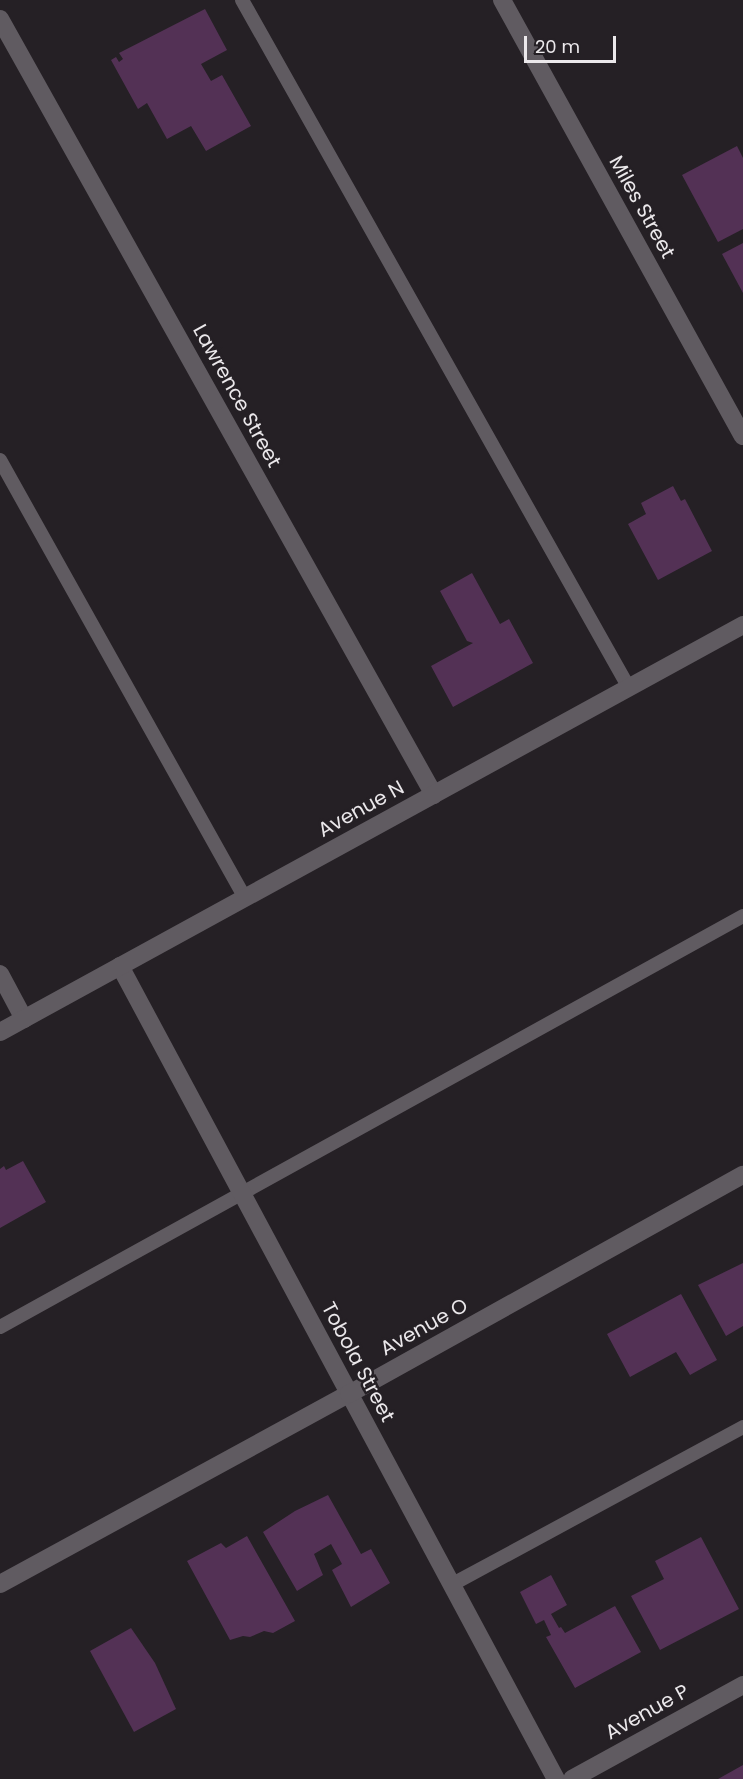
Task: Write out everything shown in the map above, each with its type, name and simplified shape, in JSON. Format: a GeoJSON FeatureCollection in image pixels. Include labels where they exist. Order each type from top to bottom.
{"type":"FeatureCollection","features":[{"type":"Feature","properties":{"kind":"street","name":"Miles Street"},"geometry":{"type":"LineString","coordinates":[[502,0],[743,436]]}},
{"type":"Feature","properties":{"kind":"street","name":"Lawrence Street"},"geometry":{"type":"LineString","coordinates":[[0,19],[434,795]]}},
{"type":"Feature","properties":{"kind":"street","name":"Avenue N"},"geometry":{"type":"LineString","coordinates":[[0,1032],[743,625]]}},
{"type":"Feature","properties":{"kind":"street","name":"Tobola Street"},"geometry":{"type":"LineString","coordinates":[[120,966],[556,1779]]}},
{"type":"Feature","properties":{"kind":"street"},"geometry":{"type":"LineString","coordinates":[[0,974],[24,1019]]}},
{"type":"Feature","properties":{"kind":"street","name":"Avenue O"},"geometry":{"type":"LineString","coordinates":[[0,1584],[350,1394],[743,1175]]}},
{"type":"Feature","properties":{"kind":"street","name":"Avenue P"},"geometry":{"type":"LineString","coordinates":[[572,1779],[743,1685]]}},
{"type":"Feature","properties":{"kind":"lane"},"geometry":{"type":"LineString","coordinates":[[242,0],[629,688]]}},
{"type":"Feature","properties":{"kind":"lane"},"geometry":{"type":"LineString","coordinates":[[0,460],[245,898]]}},
{"type":"Feature","properties":{"kind":"lane"},"geometry":{"type":"LineString","coordinates":[[0,1327],[743,916]]}},
{"type":"Feature","properties":{"kind":"lane"},"geometry":{"type":"LineString","coordinates":[[451,1585],[743,1427]]}},
{"type":"Feature","properties":{"kind":"building"},"geometry":{"type":"Polygon","coordinates":[[[205,9],[227,50],[201,64],[211,81],[222,75],[251,126],[206,151],[191,126],[167,139],[147,103],[138,109],[111,60],[116,57],[119,62],[123,59],[119,53],[205,9]]]}},
{"type":"Feature","properties":{"kind":"building"},"geometry":{"type":"Polygon","coordinates":[[[737,146],[743,158],[743,229],[718,242],[682,175],[737,146]]]}},
{"type":"Feature","properties":{"kind":"building"},"geometry":{"type":"Polygon","coordinates":[[[743,243],[743,293],[722,254],[743,243]]]}},
{"type":"Feature","properties":{"kind":"building"},"geometry":{"type":"Polygon","coordinates":[[[673,486],[681,501],[685,499],[712,551],[658,580],[628,524],[646,514],[641,503],[673,486]]]}},
{"type":"Feature","properties":{"kind":"building"},"geometry":{"type":"Polygon","coordinates":[[[472,573],[500,624],[509,619],[533,663],[453,707],[431,666],[473,643],[467,641],[440,591],[472,573]]]}},
{"type":"Feature","properties":{"kind":"building"},"geometry":{"type":"Polygon","coordinates":[[[23,1161],[46,1202],[0,1228],[0,1169],[4,1166],[6,1170],[23,1161]]]}},
{"type":"Feature","properties":{"kind":"building"},"geometry":{"type":"Polygon","coordinates":[[[743,1263],[743,1326],[726,1336],[698,1285],[743,1263]]]}},
{"type":"Feature","properties":{"kind":"building"},"geometry":{"type":"Polygon","coordinates":[[[681,1294],[717,1360],[690,1375],[676,1352],[630,1377],[607,1334],[681,1294]]]}},
{"type":"Feature","properties":{"kind":"building"},"geometry":{"type":"Polygon","coordinates":[[[328,1495],[361,1554],[371,1549],[390,1583],[351,1607],[332,1570],[342,1564],[331,1544],[314,1554],[323,1575],[297,1591],[263,1532],[295,1511],[328,1495]]]}},
{"type":"Feature","properties":{"kind":"building"},"geometry":{"type":"Polygon","coordinates":[[[247,1536],[295,1621],[273,1633],[264,1631],[250,1637],[243,1636],[230,1640],[187,1561],[221,1543],[226,1548],[247,1536]]]}},
{"type":"Feature","properties":{"kind":"building"},"geometry":{"type":"Polygon","coordinates":[[[701,1537],[739,1609],[660,1650],[631,1596],[664,1579],[655,1561],[701,1537]]]}},
{"type":"Feature","properties":{"kind":"building"},"geometry":{"type":"Polygon","coordinates":[[[551,1575],[567,1605],[551,1614],[559,1628],[561,1627],[565,1633],[615,1606],[641,1652],[575,1688],[546,1637],[551,1635],[544,1620],[536,1624],[520,1592],[551,1575]]]}},
{"type":"Feature","properties":{"kind":"building"},"geometry":{"type":"Polygon","coordinates":[[[131,1628],[155,1663],[176,1709],[134,1732],[90,1651],[131,1628]]]}},
{"type":"Feature","properties":{"kind":"building"},"geometry":{"type":"Polygon","coordinates":[[[743,1765],[743,1779],[718,1779],[743,1765]]]}}]}
